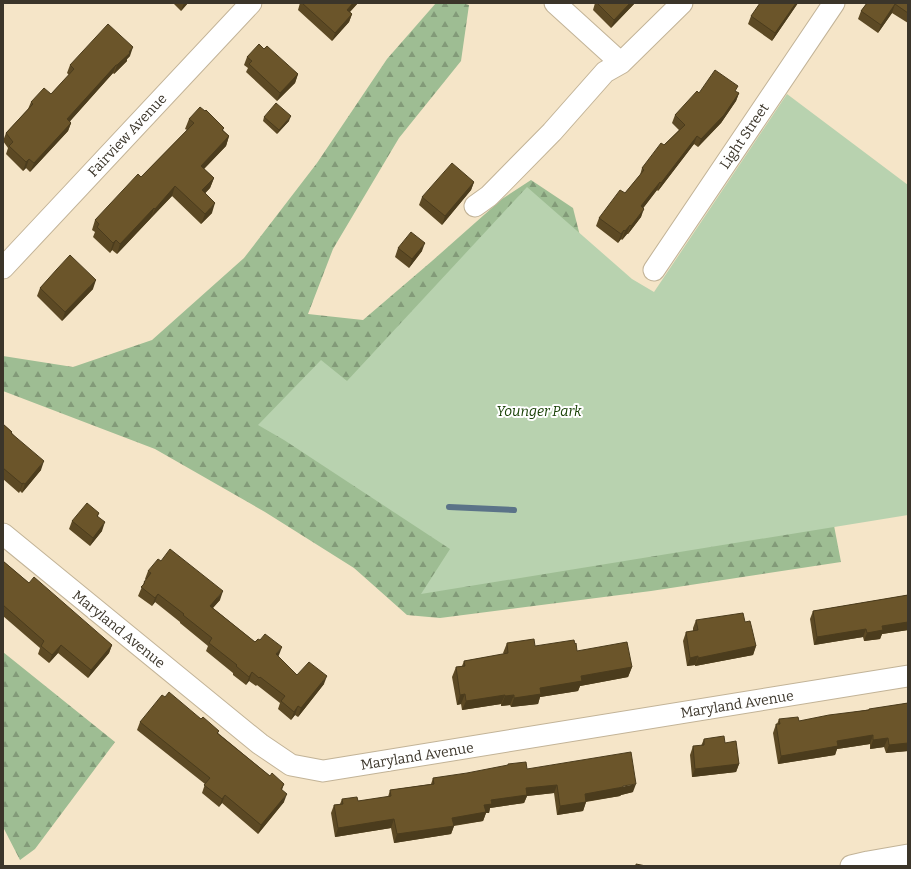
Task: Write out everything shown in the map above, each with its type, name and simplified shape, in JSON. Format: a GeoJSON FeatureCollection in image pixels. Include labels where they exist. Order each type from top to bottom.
{"type":"FeatureCollection","features":[{"type":"Feature","properties":{"kind":"street"},"geometry":{"type":"LineString","coordinates":[[555,3],[621,63]]}},
{"type":"Feature","properties":{"kind":"street"},"geometry":{"type":"LineString","coordinates":[[475,206],[489,196],[547,137],[605,72],[621,63],[682,3]]}},
{"type":"Feature","properties":{"kind":"street","name":"Light Street"},"geometry":{"type":"LineString","coordinates":[[654,270],[834,3]]}},
{"type":"Feature","properties":{"kind":"street","name":"Fairview Avenue"},"geometry":{"type":"LineString","coordinates":[[3,268],[249,4]]}},
{"type":"Feature","properties":{"kind":"street","name":"Maryland Avenue"},"geometry":{"type":"LineString","coordinates":[[3,534],[260,744],[290,765],[323,771],[908,676]]}},
{"type":"Feature","properties":{"kind":"street"},"geometry":{"type":"LineString","coordinates":[[851,866],[908,855]]}},
{"type":"Feature","properties":{"kind":"green space"},"geometry":{"type":"Polygon","coordinates":[[[436,3],[462,3],[469,5],[461,61],[399,138],[333,249],[308,314],[363,320],[502,199],[531,180],[573,208],[587,264],[831,510],[841,562],[651,591],[440,618],[407,615],[354,568],[265,512],[155,449],[3,391],[3,356],[73,367],[152,340],[244,258],[317,163],[387,59],[436,3]]]}},
{"type":"Feature","properties":{"kind":"green space","name":"Younger Park"},"geometry":{"type":"Polygon","coordinates":[[[787,94],[908,185],[908,515],[421,594],[450,549],[284,440],[258,425],[321,360],[347,381],[527,187],[632,279],[654,292],[787,94]]]}},
{"type":"Feature","properties":{"kind":"green space"},"geometry":{"type":"Polygon","coordinates":[[[3,652],[115,742],[35,849],[20,860],[3,827],[3,652]]]}},
{"type":"Feature","properties":{"kind":"building"},"geometry":{"type":"Polygon","coordinates":[[[302,3],[353,3],[347,10],[352,14],[335,33],[302,3]]]}},
{"type":"Feature","properties":{"kind":"building"},"geometry":{"type":"Polygon","coordinates":[[[597,3],[630,3],[614,20],[597,3]]]}},
{"type":"Feature","properties":{"kind":"building"},"geometry":{"type":"Polygon","coordinates":[[[760,3],[796,3],[775,33],[751,16],[760,3]]]}},
{"type":"Feature","properties":{"kind":"building"},"geometry":{"type":"Polygon","coordinates":[[[867,3],[908,3],[908,13],[895,4],[881,25],[861,11],[867,3]]]}},
{"type":"Feature","properties":{"kind":"building"},"geometry":{"type":"Polygon","coordinates":[[[108,24],[133,47],[129,52],[130,53],[116,65],[67,119],[71,123],[34,163],[29,159],[26,162],[9,146],[13,142],[6,133],[33,104],[31,102],[44,88],[51,94],[74,69],[70,65],[108,24]]]}},
{"type":"Feature","properties":{"kind":"building"},"geometry":{"type":"Polygon","coordinates":[[[259,44],[264,49],[267,46],[298,74],[280,93],[249,64],[252,61],[247,57],[259,44]]]}},
{"type":"Feature","properties":{"kind":"building"},"geometry":{"type":"Polygon","coordinates":[[[715,70],[738,86],[735,91],[739,93],[724,115],[701,139],[697,136],[661,183],[660,182],[641,206],[644,209],[631,226],[630,225],[621,234],[599,218],[620,190],[625,193],[644,170],[642,168],[661,143],[664,145],[685,125],[675,115],[697,91],[699,93],[715,70]]]}},
{"type":"Feature","properties":{"kind":"building"},"geometry":{"type":"Polygon","coordinates":[[[276,103],[291,116],[279,130],[264,117],[276,103]]]}},
{"type":"Feature","properties":{"kind":"building"},"geometry":{"type":"Polygon","coordinates":[[[200,107],[205,111],[206,110],[224,128],[222,130],[229,136],[201,166],[214,178],[202,190],[215,203],[205,214],[175,186],[155,209],[154,208],[120,244],[116,240],[113,243],[97,227],[99,224],[95,220],[138,174],[141,177],[194,123],[189,119],[200,107]]]}},
{"type":"Feature","properties":{"kind":"building"},"geometry":{"type":"Polygon","coordinates":[[[452,163],[474,182],[445,216],[422,197],[452,163]]]}},
{"type":"Feature","properties":{"kind":"building"},"geometry":{"type":"Polygon","coordinates":[[[411,232],[425,243],[412,259],[398,248],[411,232]]]}},
{"type":"Feature","properties":{"kind":"building"},"geometry":{"type":"Polygon","coordinates":[[[70,255],[96,280],[65,312],[40,288],[70,255]]]}},
{"type":"Feature","properties":{"kind":"building"},"geometry":{"type":"Polygon","coordinates":[[[3,424],[12,432],[11,433],[44,461],[25,484],[22,484],[3,468],[3,424]]]}},
{"type":"Feature","properties":{"kind":"building"},"geometry":{"type":"Polygon","coordinates":[[[87,503],[99,513],[97,516],[105,522],[93,538],[72,521],[87,503]]]}},
{"type":"Feature","properties":{"kind":"building"},"geometry":{"type":"Polygon","coordinates":[[[170,549],[223,591],[210,606],[255,642],[258,639],[260,640],[265,634],[282,647],[276,654],[297,675],[309,662],[327,676],[301,708],[298,706],[294,712],[281,701],[285,696],[252,672],[249,677],[236,666],[237,665],[209,643],[212,638],[183,615],[184,614],[158,594],[155,598],[141,587],[151,573],[148,571],[158,559],[161,561],[170,549]]]}},
{"type":"Feature","properties":{"kind":"building"},"geometry":{"type":"Polygon","coordinates":[[[3,561],[29,583],[34,577],[112,645],[91,670],[61,645],[52,655],[41,646],[44,641],[3,605],[3,561]]]}},
{"type":"Feature","properties":{"kind":"building"},"geometry":{"type":"Polygon","coordinates":[[[908,595],[908,622],[882,626],[883,630],[867,633],[866,629],[817,637],[813,611],[908,595]]]}},
{"type":"Feature","properties":{"kind":"building"},"geometry":{"type":"Polygon","coordinates":[[[743,613],[745,622],[750,621],[756,646],[698,658],[698,656],[690,658],[686,632],[698,630],[696,620],[743,613]]]}},
{"type":"Feature","properties":{"kind":"building"},"geometry":{"type":"Polygon","coordinates":[[[534,639],[535,646],[574,640],[577,651],[627,642],[632,667],[581,676],[582,681],[540,688],[541,694],[514,698],[514,695],[505,695],[466,701],[465,694],[460,695],[456,667],[465,666],[464,661],[508,653],[507,643],[534,639]]]}},
{"type":"Feature","properties":{"kind":"building"},"geometry":{"type":"Polygon","coordinates":[[[169,692],[201,719],[203,717],[219,731],[217,733],[270,776],[272,773],[284,784],[281,789],[287,794],[261,825],[225,795],[222,799],[204,785],[210,778],[140,722],[162,695],[165,697],[169,692]]]}},
{"type":"Feature","properties":{"kind":"building"},"geometry":{"type":"Polygon","coordinates":[[[908,703],[908,743],[889,745],[888,738],[873,740],[873,735],[837,741],[838,746],[781,756],[776,724],[780,724],[779,719],[798,717],[799,721],[908,703]]]}},
{"type":"Feature","properties":{"kind":"building"},"geometry":{"type":"Polygon","coordinates":[[[724,736],[725,743],[736,741],[739,764],[695,769],[693,746],[704,745],[704,739],[724,736]]]}},
{"type":"Feature","properties":{"kind":"building"},"geometry":{"type":"Polygon","coordinates":[[[631,752],[636,784],[585,794],[586,802],[560,806],[557,785],[526,788],[527,795],[491,800],[492,804],[484,805],[486,812],[452,818],[454,826],[397,834],[394,819],[338,828],[334,805],[343,804],[342,799],[357,797],[358,801],[391,796],[390,790],[434,784],[433,778],[467,773],[508,764],[526,762],[527,769],[631,752]]]}},
{"type":"Feature","properties":{"kind":"waterway"},"geometry":{"type":"LineString","coordinates":[[449,507],[514,510]]}}]}
